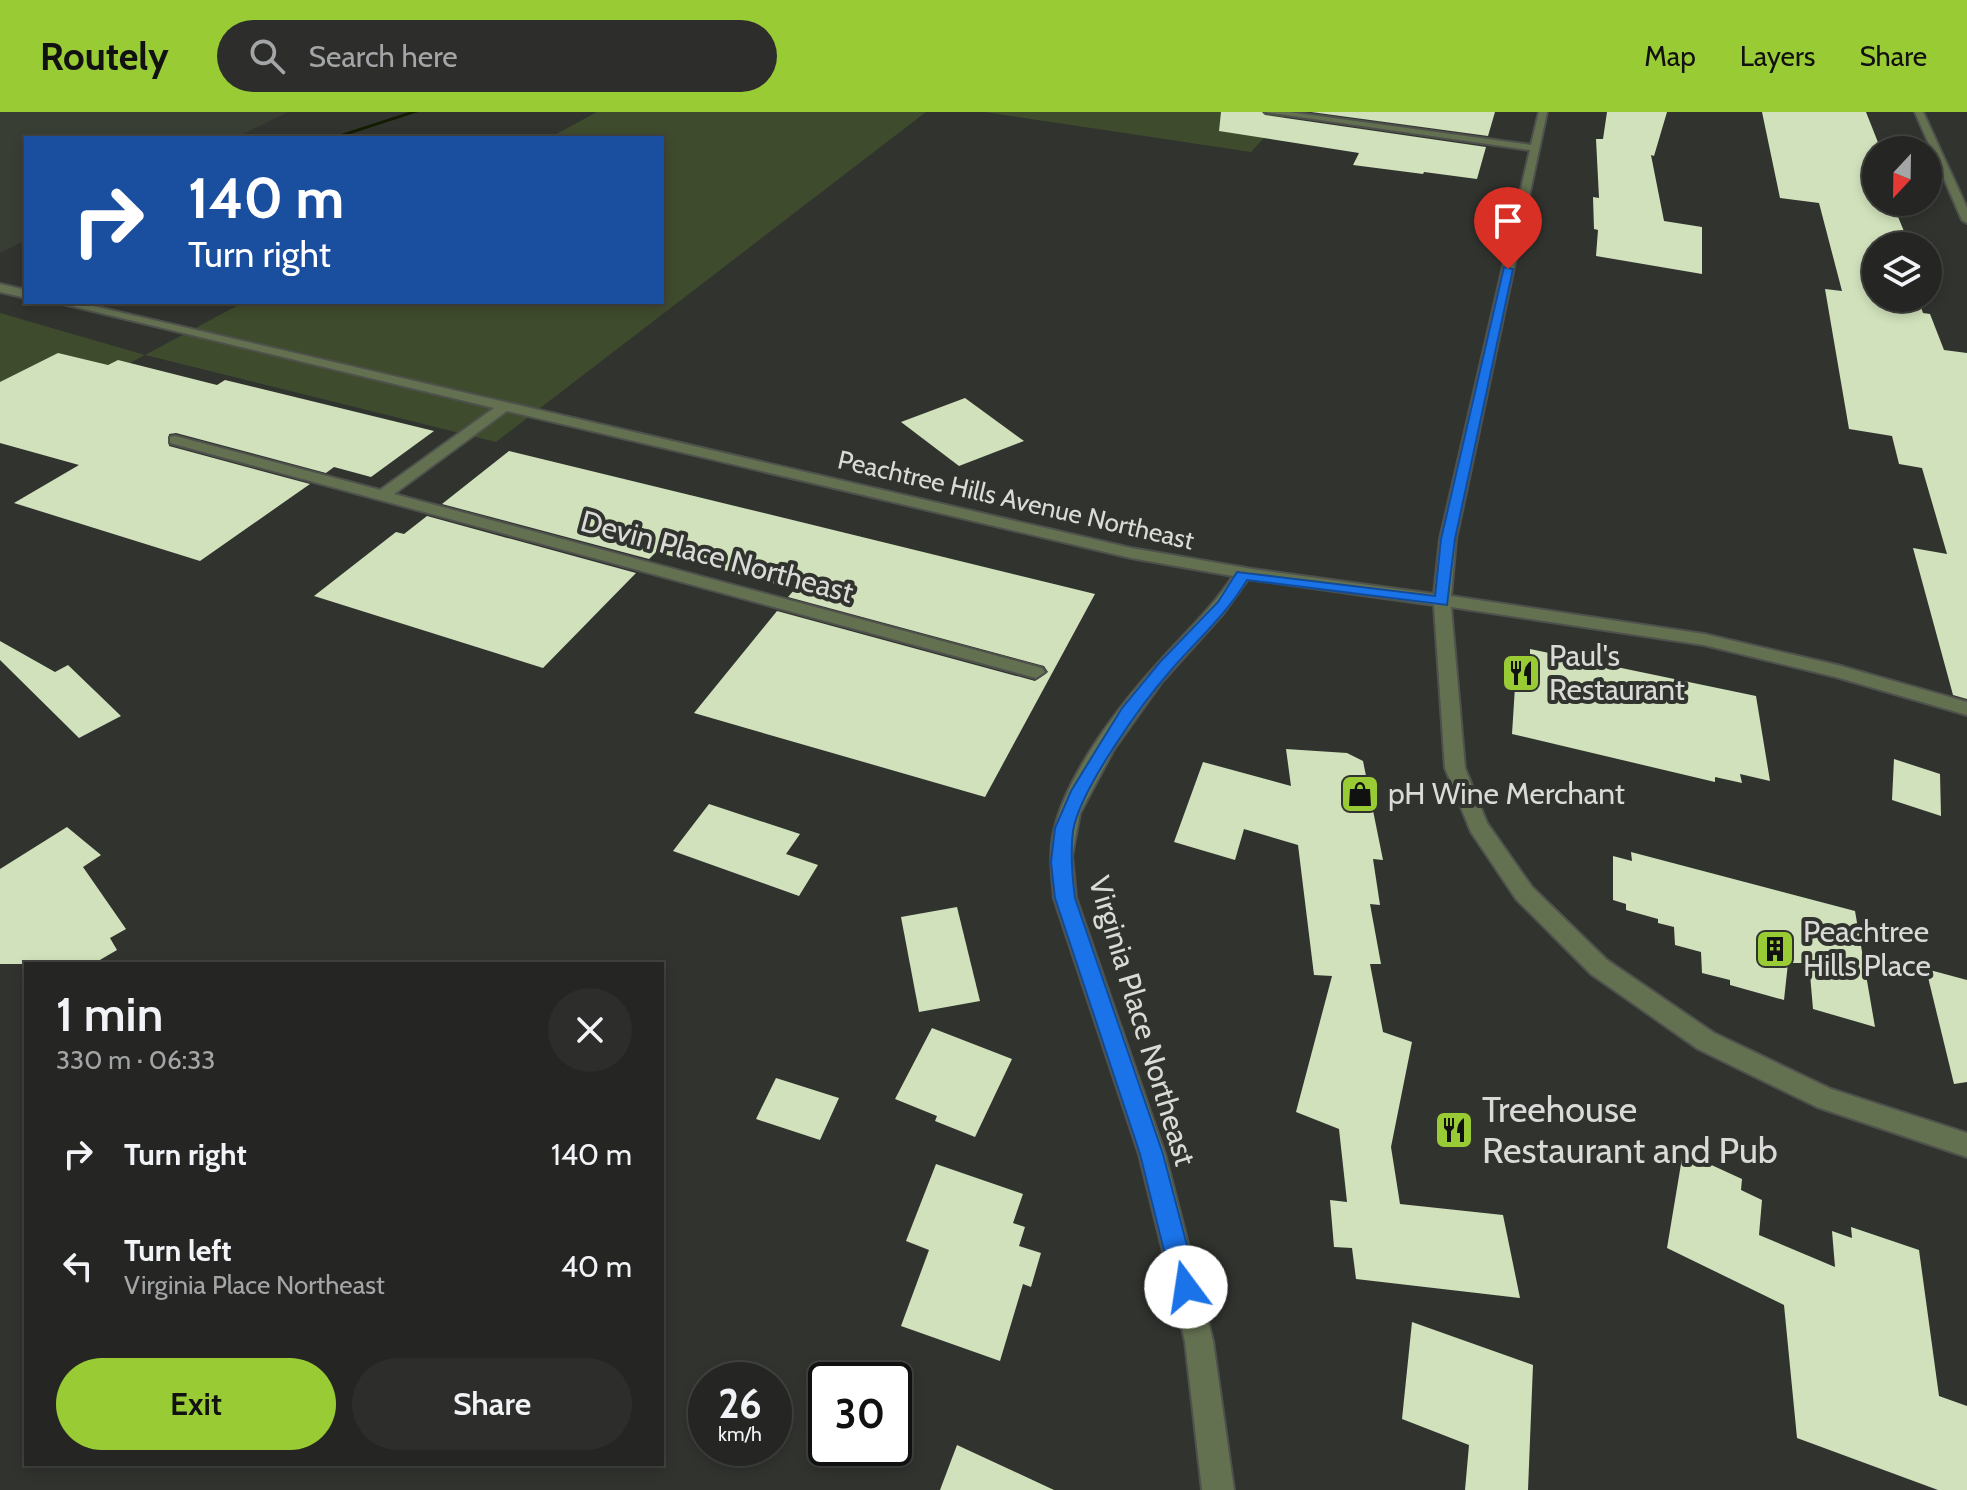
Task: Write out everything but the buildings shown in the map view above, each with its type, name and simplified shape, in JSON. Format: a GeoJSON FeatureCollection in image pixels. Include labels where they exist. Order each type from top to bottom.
{"type":"FeatureCollection","features":[{"type":"Feature","properties":{"kind":"street"},"geometry":{"type":"LineString","coordinates":[[1269,112],[1535,148]]}},
{"type":"Feature","properties":{"kind":"street"},"geometry":{"type":"LineString","coordinates":[[1543,112],[1448,539],[1442,601],[1455,768],[1478,826],[1524,893],[1599,967],[1706,1041],[1826,1099],[1967,1145]]}},
{"type":"Feature","properties":{"kind":"street"},"geometry":{"type":"LineString","coordinates":[[1919,112],[1967,220]]}},
{"type":"Feature","properties":{"kind":"street"},"geometry":{"type":"LineString","coordinates":[[0,288],[24,294]]}},
{"type":"Feature","properties":{"kind":"street","name":"Peachtree Hills Avenue Northeast"},"geometry":{"type":"LineString","coordinates":[[70,304],[1131,553],[1242,575],[1617,624],[1761,652],[1967,709]]}},
{"type":"Feature","properties":{"kind":"street"},"geometry":{"type":"LineString","coordinates":[[383,495],[505,406]]}},
{"type":"Feature","properties":{"kind":"street","name":"Devin Place Northeast"},"geometry":{"type":"LineString","coordinates":[[175,440],[1036,672]]}},
{"type":"Feature","properties":{"kind":"street","name":"Virginia Place Northeast"},"geometry":{"type":"LineString","coordinates":[[1218,1490],[1196,1326],[1152,1154],[1065,898],[1061,862],[1064,828],[1077,796],[1128,712],[1165,666],[1224,605],[1242,575]]}},
{"type":"Feature","properties":{"kind":"shaded area"},"geometry":{"type":"Polygon","coordinates":[[[0,112],[288,112],[239,136],[24,136],[24,241],[0,253],[0,112]]]}},
{"type":"Feature","properties":{"kind":"green space"},"geometry":{"type":"Polygon","coordinates":[[[597,112],[926,112],[496,442],[145,355],[240,304],[664,304],[664,136],[553,136],[597,112]]]}},
{"type":"Feature","properties":{"kind":"green space"},"geometry":{"type":"Polygon","coordinates":[[[985,112],[1288,112],[1251,152],[985,112]]]}},
{"type":"Feature","properties":{"kind":"green space"},"geometry":{"type":"Polygon","coordinates":[[[0,313],[145,355],[0,431],[0,313]]]}},
{"type":"Feature","properties":{"kind":"waterway"},"geometry":{"type":"LineString","coordinates":[[338,136],[415,112]]}},
{"type":"Feature","properties":{"kind":"place","name":"Paul's Restaurant"},"geometry":{"type":"Point","coordinates":[1521,673]}},
{"type":"Feature","properties":{"kind":"place","name":"pH Wine Merchant"},"geometry":{"type":"Point","coordinates":[1360,794]}},
{"type":"Feature","properties":{"kind":"place","name":"Peachtree Hills Place"},"geometry":{"type":"Point","coordinates":[1775,949]}},
{"type":"Feature","properties":{"kind":"place","name":"Treehouse Restaurant and Pub"},"geometry":{"type":"Point","coordinates":[1454,1130]}},
{"type":"Feature","properties":{"kind":"route"},"geometry":{"type":"LineString","coordinates":[[1186,1287],[1152,1154],[1065,898],[1061,862],[1064,828],[1077,796],[1128,712],[1165,666],[1224,605],[1242,575],[1442,601],[1448,539],[1508,269]]}}]}
